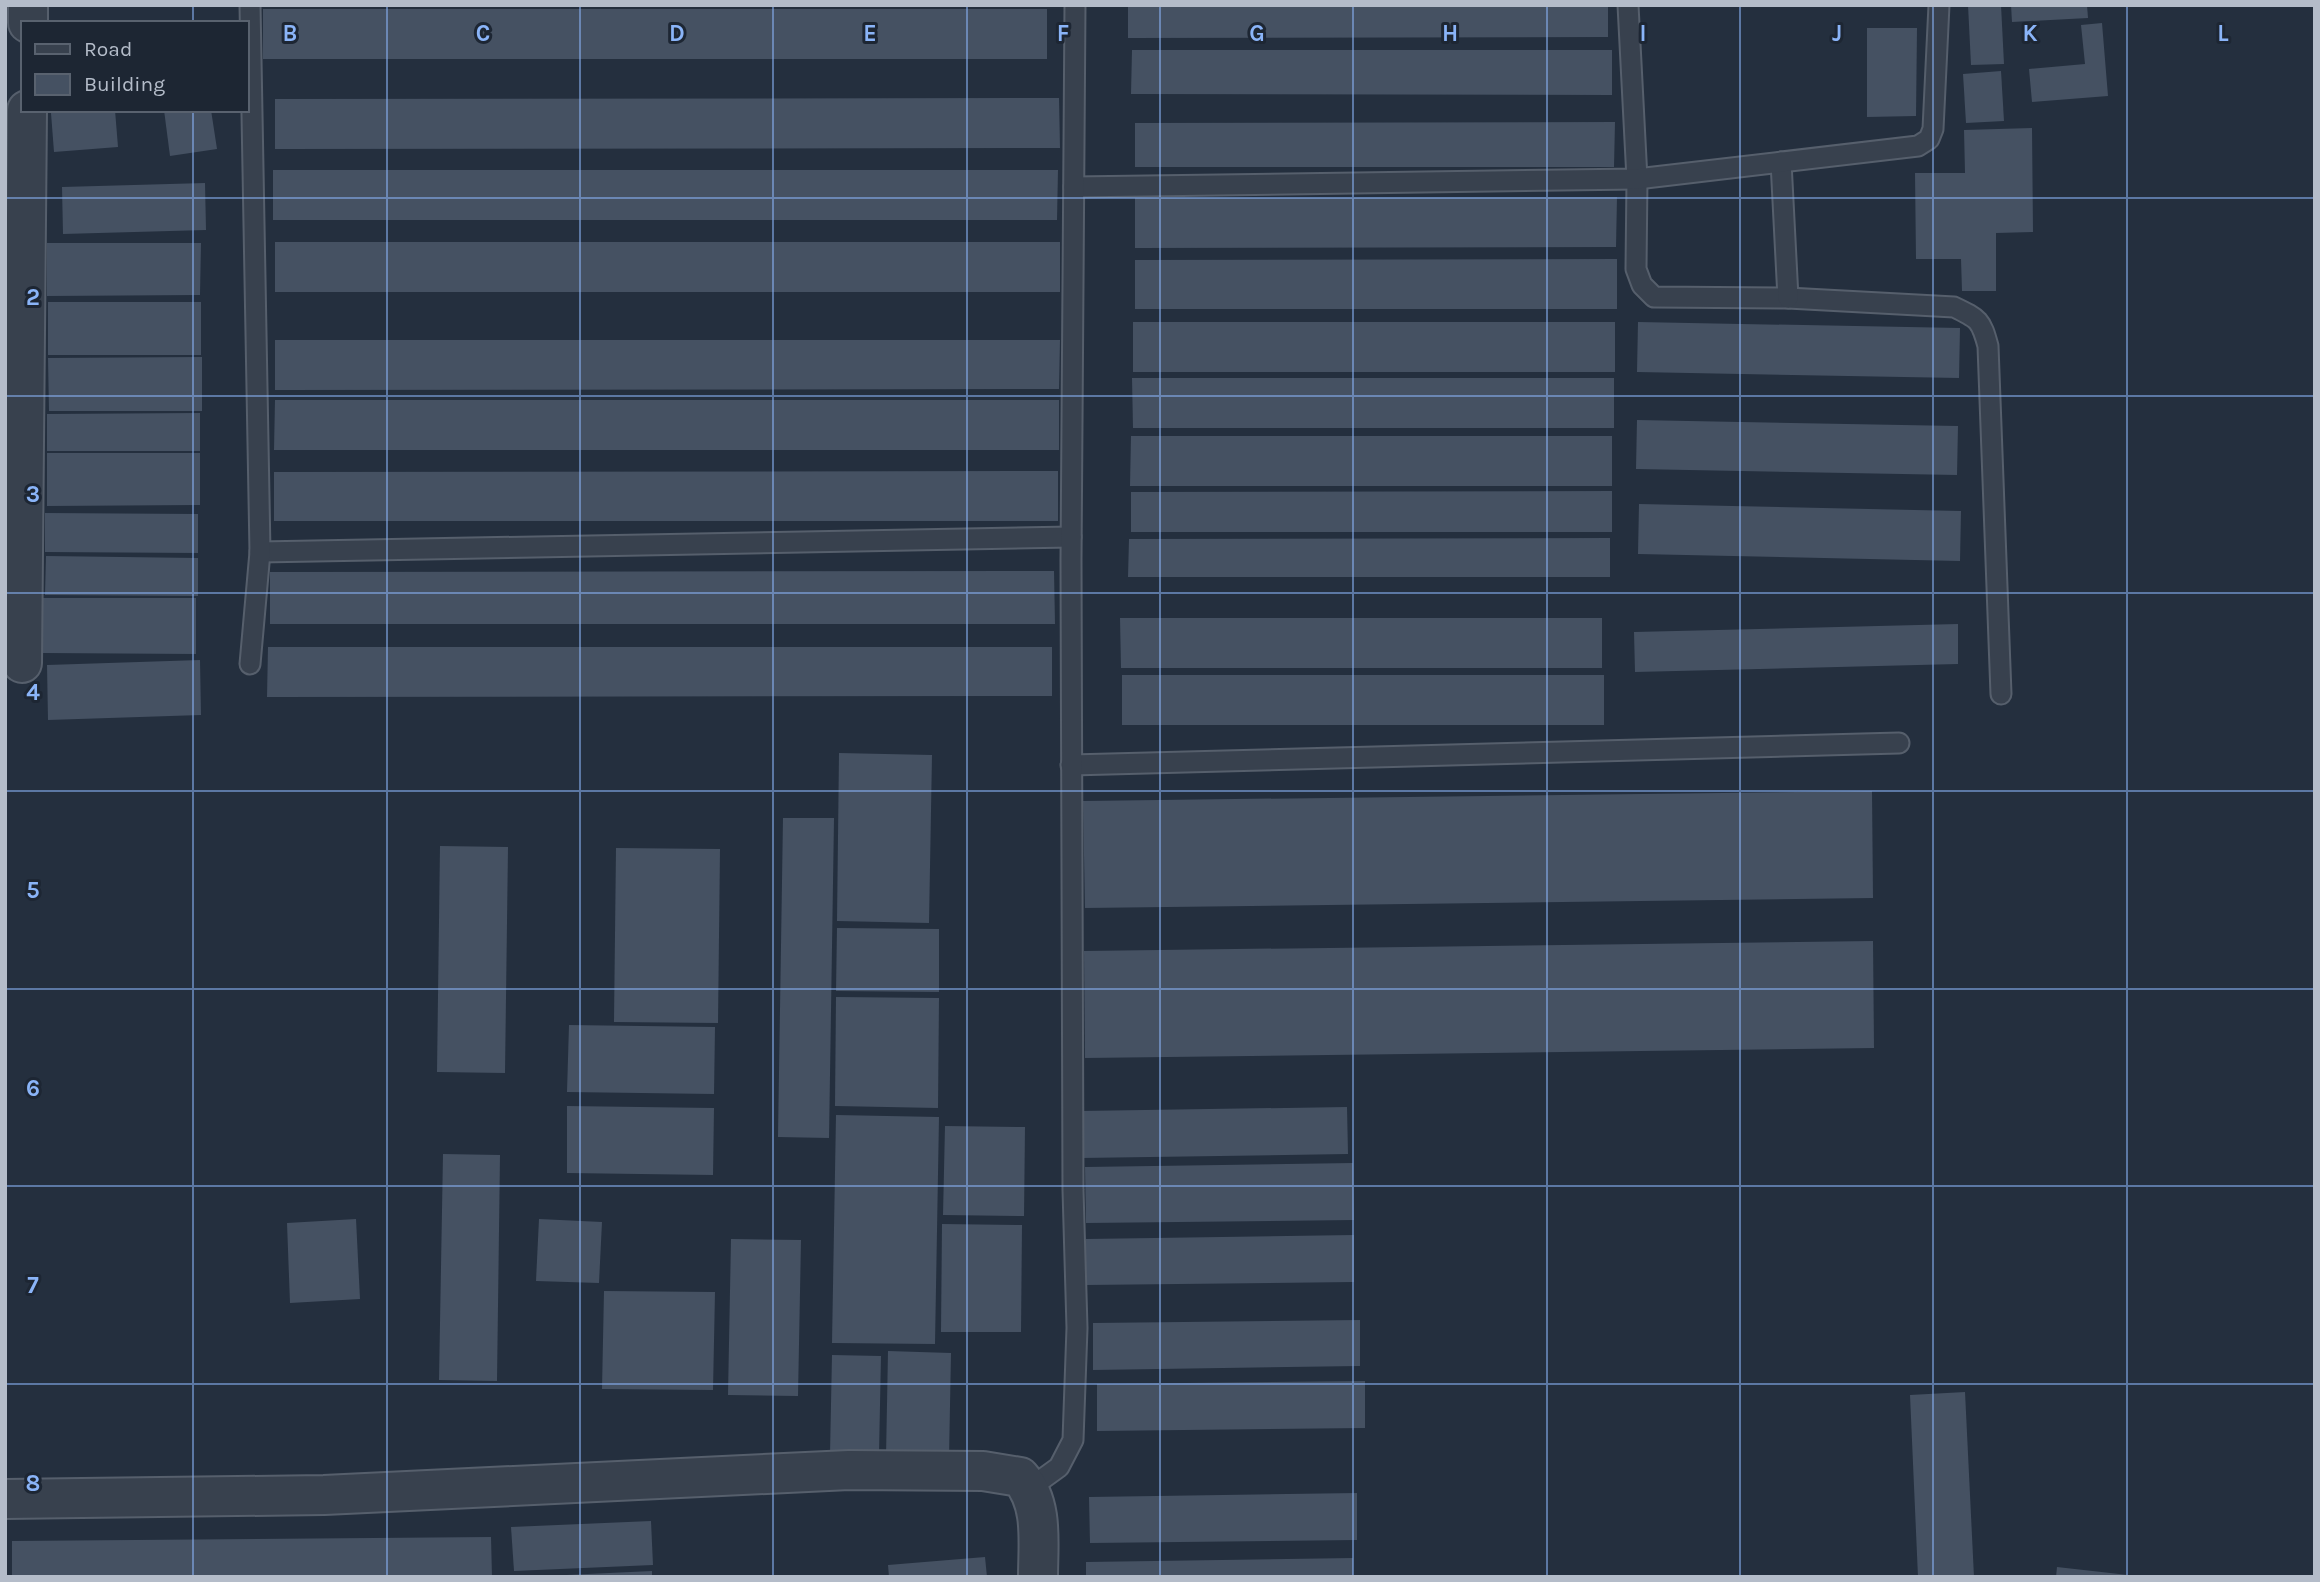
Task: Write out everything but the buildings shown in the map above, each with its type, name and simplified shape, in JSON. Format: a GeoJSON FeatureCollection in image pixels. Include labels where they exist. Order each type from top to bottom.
{"type":"FeatureCollection","features":[{"type":"Feature","properties":{"kind":"street"},"geometry":{"type":"LineString","coordinates":[[22,663],[27,112]]}},
{"type":"Feature","properties":{"kind":"street"},"geometry":{"type":"LineString","coordinates":[[5,1499],[324,1495],[849,1470],[983,1471],[1020,1477],[1030,1488],[1037,1515],[1038,1577]]}},
{"type":"Feature","properties":{"kind":"lane"},"geometry":{"type":"LineString","coordinates":[[250,5],[260,552],[250,664]]}},
{"type":"Feature","properties":{"kind":"lane"},"geometry":{"type":"LineString","coordinates":[[1030,1488],[1059,1467],[1073,1440],[1077,1328],[1073,1190],[1071,765],[1075,5]]}},
{"type":"Feature","properties":{"kind":"lane"},"geometry":{"type":"LineString","coordinates":[[1628,5],[1637,179],[1636,269],[1642,285],[1654,296],[1788,298],[1954,307],[1976,317],[1984,330],[1989,346],[2001,694]]}},
{"type":"Feature","properties":{"kind":"lane"},"geometry":{"type":"LineString","coordinates":[[1073,187],[1637,179],[1918,146],[1929,139],[1933,130],[1939,5]]}},
{"type":"Feature","properties":{"kind":"lane"},"geometry":{"type":"LineString","coordinates":[[1781,162],[1788,298]]}},
{"type":"Feature","properties":{"kind":"lane"},"geometry":{"type":"LineString","coordinates":[[260,552],[1071,537]]}},
{"type":"Feature","properties":{"kind":"lane"},"geometry":{"type":"LineString","coordinates":[[1071,765],[1899,743]]}}]}
